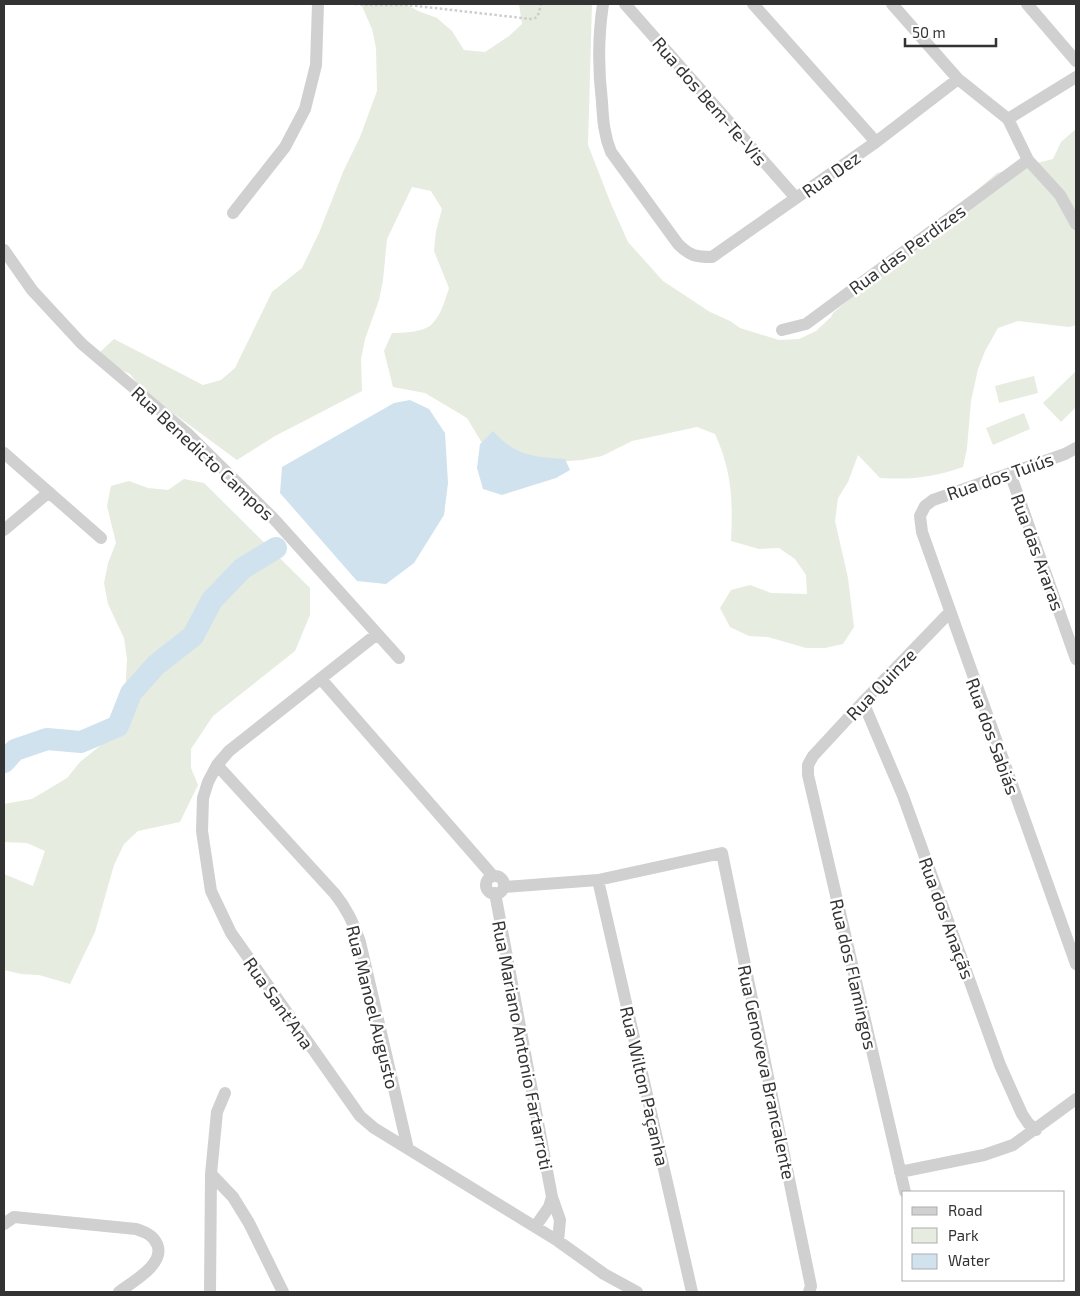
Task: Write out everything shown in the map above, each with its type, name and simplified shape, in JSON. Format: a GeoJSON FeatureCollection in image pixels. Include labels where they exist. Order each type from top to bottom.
{"type":"FeatureCollection","features":[{"type":"Feature","properties":{"kind":"street"},"geometry":{"type":"LineString","coordinates":[[233,213],[285,147],[305,109],[316,65],[318,4]]}},
{"type":"Feature","properties":{"kind":"street","name":"Rua Dez"},"geometry":{"type":"LineString","coordinates":[[603,4],[599,30],[599,75],[605,138],[611,152],[678,244],[688,253],[698,257],[712,258],[876,142],[958,79]]}},
{"type":"Feature","properties":{"kind":"street","name":"Rua dos Bem-Te-Vis"},"geometry":{"type":"LineString","coordinates":[[625,4],[796,198]]}},
{"type":"Feature","properties":{"kind":"street"},"geometry":{"type":"LineString","coordinates":[[753,4],[876,142]]}},
{"type":"Feature","properties":{"kind":"street"},"geometry":{"type":"LineString","coordinates":[[892,4],[958,79],[1008,119],[1028,160],[1060,195],[1076,224]]}},
{"type":"Feature","properties":{"kind":"street"},"geometry":{"type":"LineString","coordinates":[[1027,4],[1076,61]]}},
{"type":"Feature","properties":{"kind":"street"},"geometry":{"type":"LineString","coordinates":[[1008,119],[1076,77]]}},
{"type":"Feature","properties":{"kind":"street","name":"Rua das Perdizes"},"geometry":{"type":"LineString","coordinates":[[782,330],[806,324],[1028,160]]}},
{"type":"Feature","properties":{"kind":"street","name":"Rua Benedicto Campos"},"geometry":{"type":"LineString","coordinates":[[4,250],[32,290],[82,344],[187,433],[268,512],[399,658]]}},
{"type":"Feature","properties":{"kind":"street","name":"Rua dos Tuiús"},"geometry":{"type":"LineString","coordinates":[[926,506],[933,500],[1065,454],[1076,448]]}},
{"type":"Feature","properties":{"kind":"street"},"geometry":{"type":"LineString","coordinates":[[4,454],[101,538]]}},
{"type":"Feature","properties":{"kind":"street","name":"Rua das Araras"},"geometry":{"type":"LineString","coordinates":[[1010,474],[1076,659]]}},
{"type":"Feature","properties":{"kind":"street"},"geometry":{"type":"LineString","coordinates":[[4,530],[49,492]]}},
{"type":"Feature","properties":{"kind":"street","name":"Rua dos Sabiás"},"geometry":{"type":"LineString","coordinates":[[926,506],[920,516],[922,532],[949,614],[1076,964]]}},
{"type":"Feature","properties":{"kind":"street","name":"Rua Quinze"},"geometry":{"type":"LineString","coordinates":[[813,756],[949,614]]}},
{"type":"Feature","properties":{"kind":"street","name":"Rua Sant’Ana"},"geometry":{"type":"LineString","coordinates":[[377,634],[228,752],[217,765],[208,782],[203,798],[202,831],[211,891],[231,934],[360,1116],[374,1128],[558,1241],[604,1274],[637,1292]]}},
{"type":"Feature","properties":{"kind":"street","name":"Rua Mariano Antonio Fartarroti"},"geometry":{"type":"LineString","coordinates":[[322,679],[493,876],[487,881],[486,885],[491,892],[499,890],[552,1197],[560,1220],[558,1241]]}},
{"type":"Feature","properties":{"kind":"street","name":"Rua dos Anaçãs"},"geometry":{"type":"LineString","coordinates":[[863,702],[903,796],[1000,1065],[1022,1114],[1036,1130]]}},
{"type":"Feature","properties":{"kind":"street","name":"Rua dos Flamingos"},"geometry":{"type":"LineString","coordinates":[[813,756],[808,765],[808,775],[905,1191]]}},
{"type":"Feature","properties":{"kind":"street","name":"Rua Manoel Augusto"},"geometry":{"type":"LineString","coordinates":[[217,765],[335,894],[346,907],[353,921],[360,942],[408,1149]]}},
{"type":"Feature","properties":{"kind":"street","name":"Rua Genoveva Brancalente"},"geometry":{"type":"LineString","coordinates":[[598,880],[722,852],[809,1276],[809,1292]]}},
{"type":"Feature","properties":{"kind":"street"},"geometry":{"type":"LineString","coordinates":[[499,890],[598,880]]}},
{"type":"Feature","properties":{"kind":"street","name":"Rua Wilton Paçanha"},"geometry":{"type":"LineString","coordinates":[[598,880],[692,1292]]}},
{"type":"Feature","properties":{"kind":"street"},"geometry":{"type":"LineString","coordinates":[[210,1292],[211,1174],[216,1119],[225,1093]]}},
{"type":"Feature","properties":{"kind":"street"},"geometry":{"type":"LineString","coordinates":[[900,1172],[984,1155],[1013,1146],[1076,1099]]}},
{"type":"Feature","properties":{"kind":"street"},"geometry":{"type":"LineString","coordinates":[[211,1174],[233,1197],[249,1223],[283,1292]]}},
{"type":"Feature","properties":{"kind":"street"},"geometry":{"type":"LineString","coordinates":[[535,1227],[549,1207],[552,1197]]}},
{"type":"Feature","properties":{"kind":"street"},"geometry":{"type":"LineString","coordinates":[[4,1224],[14,1217],[136,1229],[147,1232],[155,1239],[159,1247],[159,1256],[155,1264],[119,1292]]}},
{"type":"Feature","properties":{"kind":"path"},"geometry":{"type":"LineString","coordinates":[[356,4],[373,6],[408,5],[530,19],[538,16],[541,4]]}},
{"type":"Feature","properties":{"kind":"green space"},"geometry":{"type":"Polygon","coordinates":[[[361,4],[406,4],[437,18],[452,31],[464,50],[485,52],[509,36],[522,24],[519,4],[592,4],[588,145],[628,242],[663,281],[710,312],[740,328],[779,340],[799,339],[816,331],[833,313],[997,173],[1053,159],[1061,142],[1076,129],[1076,325],[1069,327],[1018,321],[998,328],[985,351],[978,369],[971,401],[967,448],[963,467],[922,477],[902,479],[880,478],[858,455],[848,482],[838,498],[835,521],[848,578],[854,627],[843,644],[825,648],[806,648],[768,637],[749,636],[730,627],[720,608],[731,590],[750,585],[771,593],[807,594],[806,575],[795,559],[779,548],[759,549],[731,541],[732,513],[730,486],[725,461],[715,434],[697,427],[632,441],[602,456],[582,460],[529,464],[488,453],[467,418],[425,393],[393,387],[384,351],[392,333],[418,331],[431,325],[440,313],[449,288],[434,251],[436,231],[442,209],[431,191],[412,187],[387,239],[379,300],[365,339],[361,359],[362,391],[275,436],[237,460],[143,391],[130,374],[112,366],[100,352],[114,339],[203,385],[221,380],[235,368],[272,292],[302,268],[360,137],[377,91],[376,48],[372,29],[361,4]]]}},
{"type":"Feature","properties":{"kind":"green space"},"geometry":{"type":"Polygon","coordinates":[[[1076,371],[1076,407],[1061,422],[1043,403],[1076,371]]]}},
{"type":"Feature","properties":{"kind":"green space"},"geometry":{"type":"Polygon","coordinates":[[[1034,376],[1038,393],[999,403],[995,386],[1034,376]]]}},
{"type":"Feature","properties":{"kind":"green space"},"geometry":{"type":"Polygon","coordinates":[[[1024,413],[1030,429],[993,445],[986,428],[1024,413]]]}},
{"type":"Feature","properties":{"kind":"green space"},"geometry":{"type":"Polygon","coordinates":[[[184,479],[204,483],[310,588],[310,615],[295,651],[213,716],[191,749],[191,768],[198,785],[180,822],[138,831],[124,844],[114,865],[95,932],[70,984],[39,975],[21,974],[4,970],[4,874],[33,886],[45,851],[27,843],[4,842],[4,804],[32,799],[67,778],[80,762],[111,737],[121,715],[125,696],[127,659],[124,638],[108,604],[104,583],[108,563],[116,543],[107,506],[111,486],[129,481],[148,488],[168,490],[184,479]]]}},
{"type":"Feature","properties":{"kind":"water"},"geometry":{"type":"Polygon","coordinates":[[[410,400],[429,409],[445,433],[448,483],[444,515],[414,563],[386,584],[357,581],[280,493],[282,467],[394,403],[410,400]]]}},
{"type":"Feature","properties":{"kind":"water"},"geometry":{"type":"Polygon","coordinates":[[[493,431],[510,446],[526,454],[565,459],[570,470],[556,478],[502,495],[483,489],[477,468],[480,444],[493,431]]]}},
{"type":"Feature","properties":{"kind":"waterway"},"geometry":{"type":"LineString","coordinates":[[4,762],[15,750],[47,739],[81,742],[118,726],[131,693],[156,665],[193,636],[212,600],[243,568],[276,548]]}}]}
